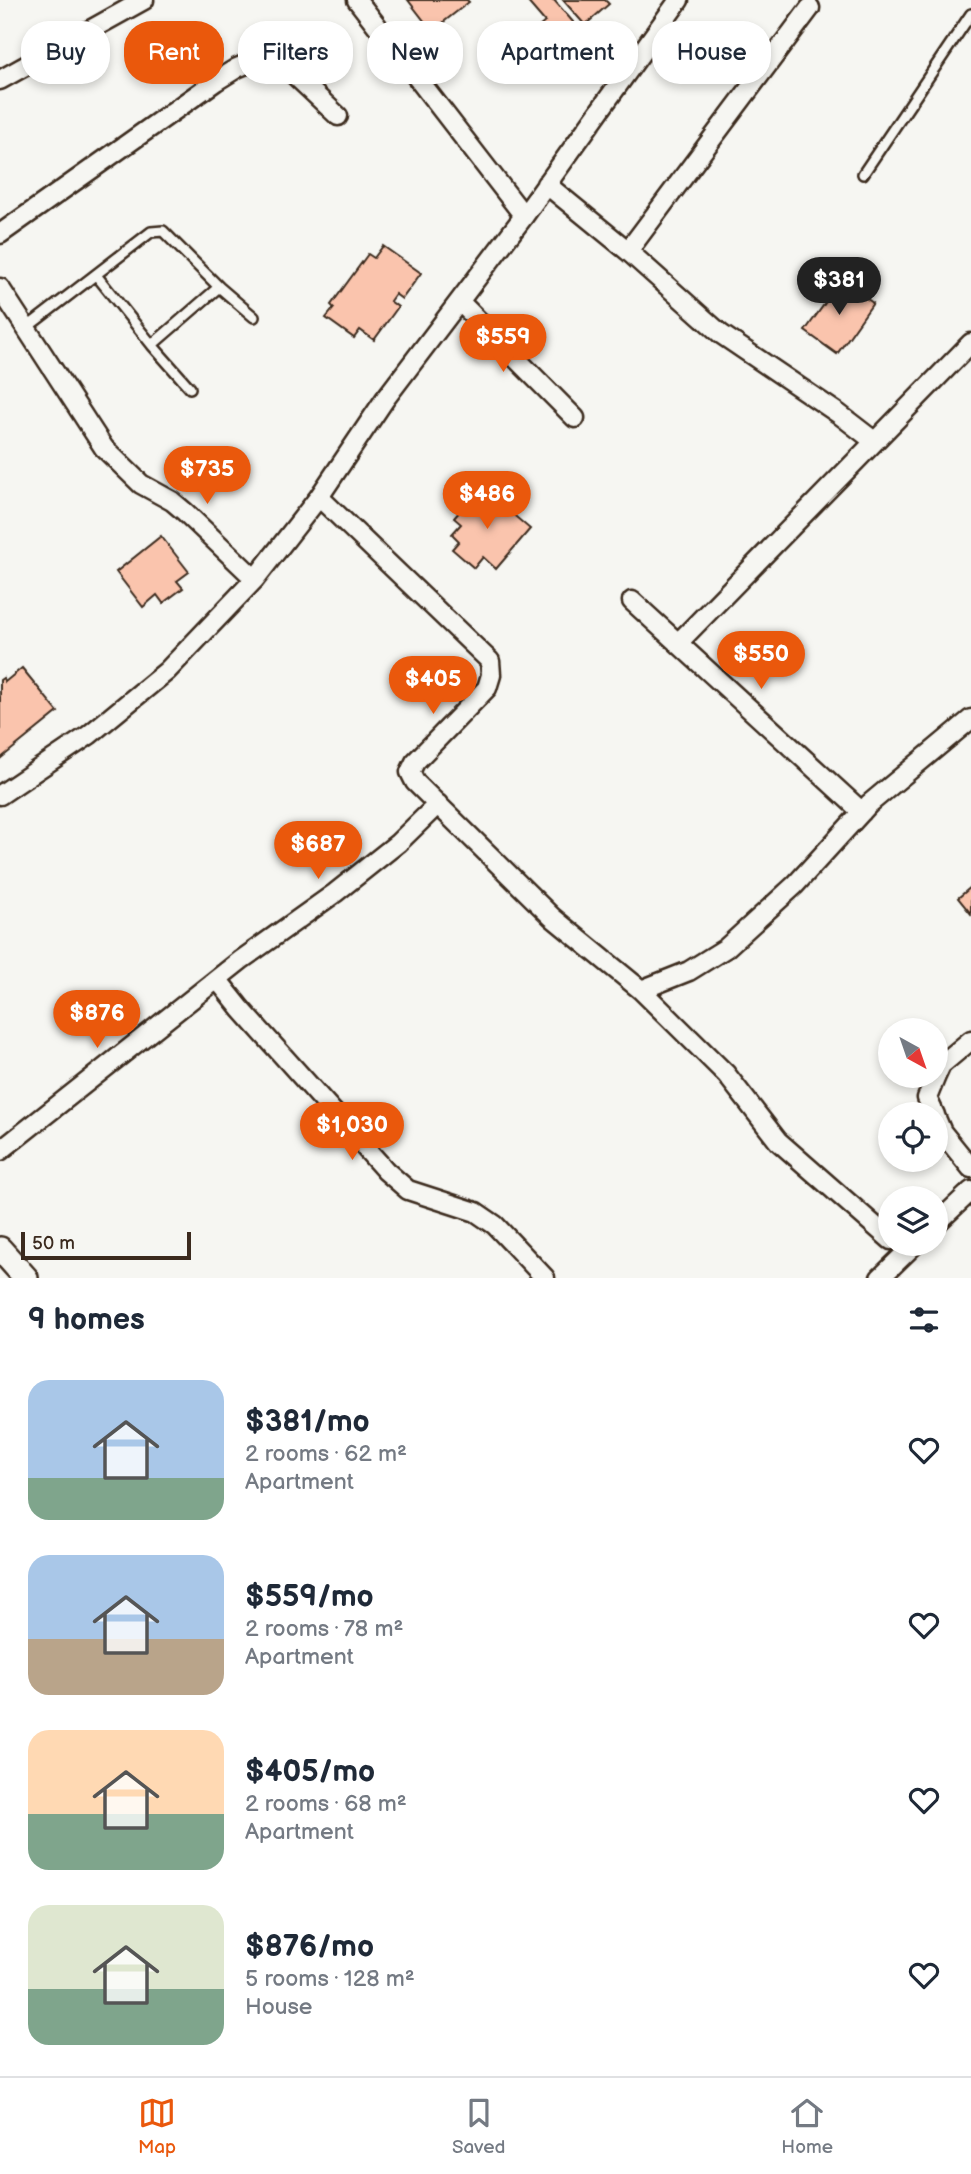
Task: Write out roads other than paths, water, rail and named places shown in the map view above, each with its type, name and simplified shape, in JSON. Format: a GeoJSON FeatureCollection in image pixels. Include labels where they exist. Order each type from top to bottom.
{"type":"FeatureCollection","features":[{"type":"Feature","properties":{"kind":"street"},"geometry":{"type":"LineString","coordinates":[[0,80],[144,0]]}},
{"type":"Feature","properties":{"kind":"street"},"geometry":{"type":"LineString","coordinates":[[357,0],[524,216]]}},
{"type":"Feature","properties":{"kind":"street"},"geometry":{"type":"LineString","coordinates":[[0,795],[89,734],[167,671],[255,579],[319,497],[385,398],[524,216],[679,0]]}},
{"type":"Feature","properties":{"kind":"street"},"geometry":{"type":"LineString","coordinates":[[628,251],[810,8]]}},
{"type":"Feature","properties":{"kind":"street"},"geometry":{"type":"LineString","coordinates":[[0,234],[216,81],[265,56],[286,67],[338,116]]}},
{"type":"Feature","properties":{"kind":"street"},"geometry":{"type":"LineString","coordinates":[[546,184],[628,251],[721,334],[874,441]]}},
{"type":"Feature","properties":{"kind":"street"},"geometry":{"type":"LineString","coordinates":[[0,288],[104,448],[141,484],[172,501],[185,512],[255,579]]}},
{"type":"Feature","properties":{"kind":"street"},"geometry":{"type":"LineString","coordinates":[[460,302],[575,418]]}},
{"type":"Feature","properties":{"kind":"street"},"geometry":{"type":"LineString","coordinates":[[679,642],[971,343]]}},
{"type":"Feature","properties":{"kind":"street"},"geometry":{"type":"LineString","coordinates":[[319,497],[489,661],[491,675],[487,688],[415,762],[410,772],[415,782],[552,917],[641,990],[726,1074],[778,1141],[878,1229]]}},
{"type":"Feature","properties":{"kind":"street"},"geometry":{"type":"LineString","coordinates":[[632,601],[862,812]]}},
{"type":"Feature","properties":{"kind":"street"},"geometry":{"type":"LineString","coordinates":[[641,990],[689,971],[726,948],[795,885],[862,812],[971,719]]}},
{"type":"Feature","properties":{"kind":"street"},"geometry":{"type":"LineString","coordinates":[[0,1151],[217,979],[398,843],[438,804]]}},
{"type":"Feature","properties":{"kind":"street"},"geometry":{"type":"LineString","coordinates":[[217,979],[386,1171],[408,1190],[476,1212],[495,1225],[545,1278]]}},
{"type":"Feature","properties":{"kind":"street"},"geometry":{"type":"LineString","coordinates":[[948,1059],[971,1040]]}},
{"type":"Feature","properties":{"kind":"street"},"geometry":{"type":"LineString","coordinates":[[948,1139],[971,1168]]}},
{"type":"Feature","properties":{"kind":"street"},"geometry":{"type":"LineString","coordinates":[[948,1213],[971,1191]]}},
{"type":"Feature","properties":{"kind":"street"},"geometry":{"type":"LineString","coordinates":[[0,1249],[26,1278]]}},
{"type":"Feature","properties":{"kind":"street"},"geometry":{"type":"LineString","coordinates":[[880,1278],[898,1256]]}},
{"type":"Feature","properties":{"kind":"lane"},"geometry":{"type":"LineString","coordinates":[[863,174],[971,14]]}},
{"type":"Feature","properties":{"kind":"lane"},"geometry":{"type":"LineString","coordinates":[[25,329],[151,232],[163,231],[219,287],[254,317]]}},
{"type":"Feature","properties":{"kind":"lane"},"geometry":{"type":"LineString","coordinates":[[96,275],[190,388]]}},
{"type":"Feature","properties":{"kind":"lane"},"geometry":{"type":"LineString","coordinates":[[152,345],[219,287]]}}]}
